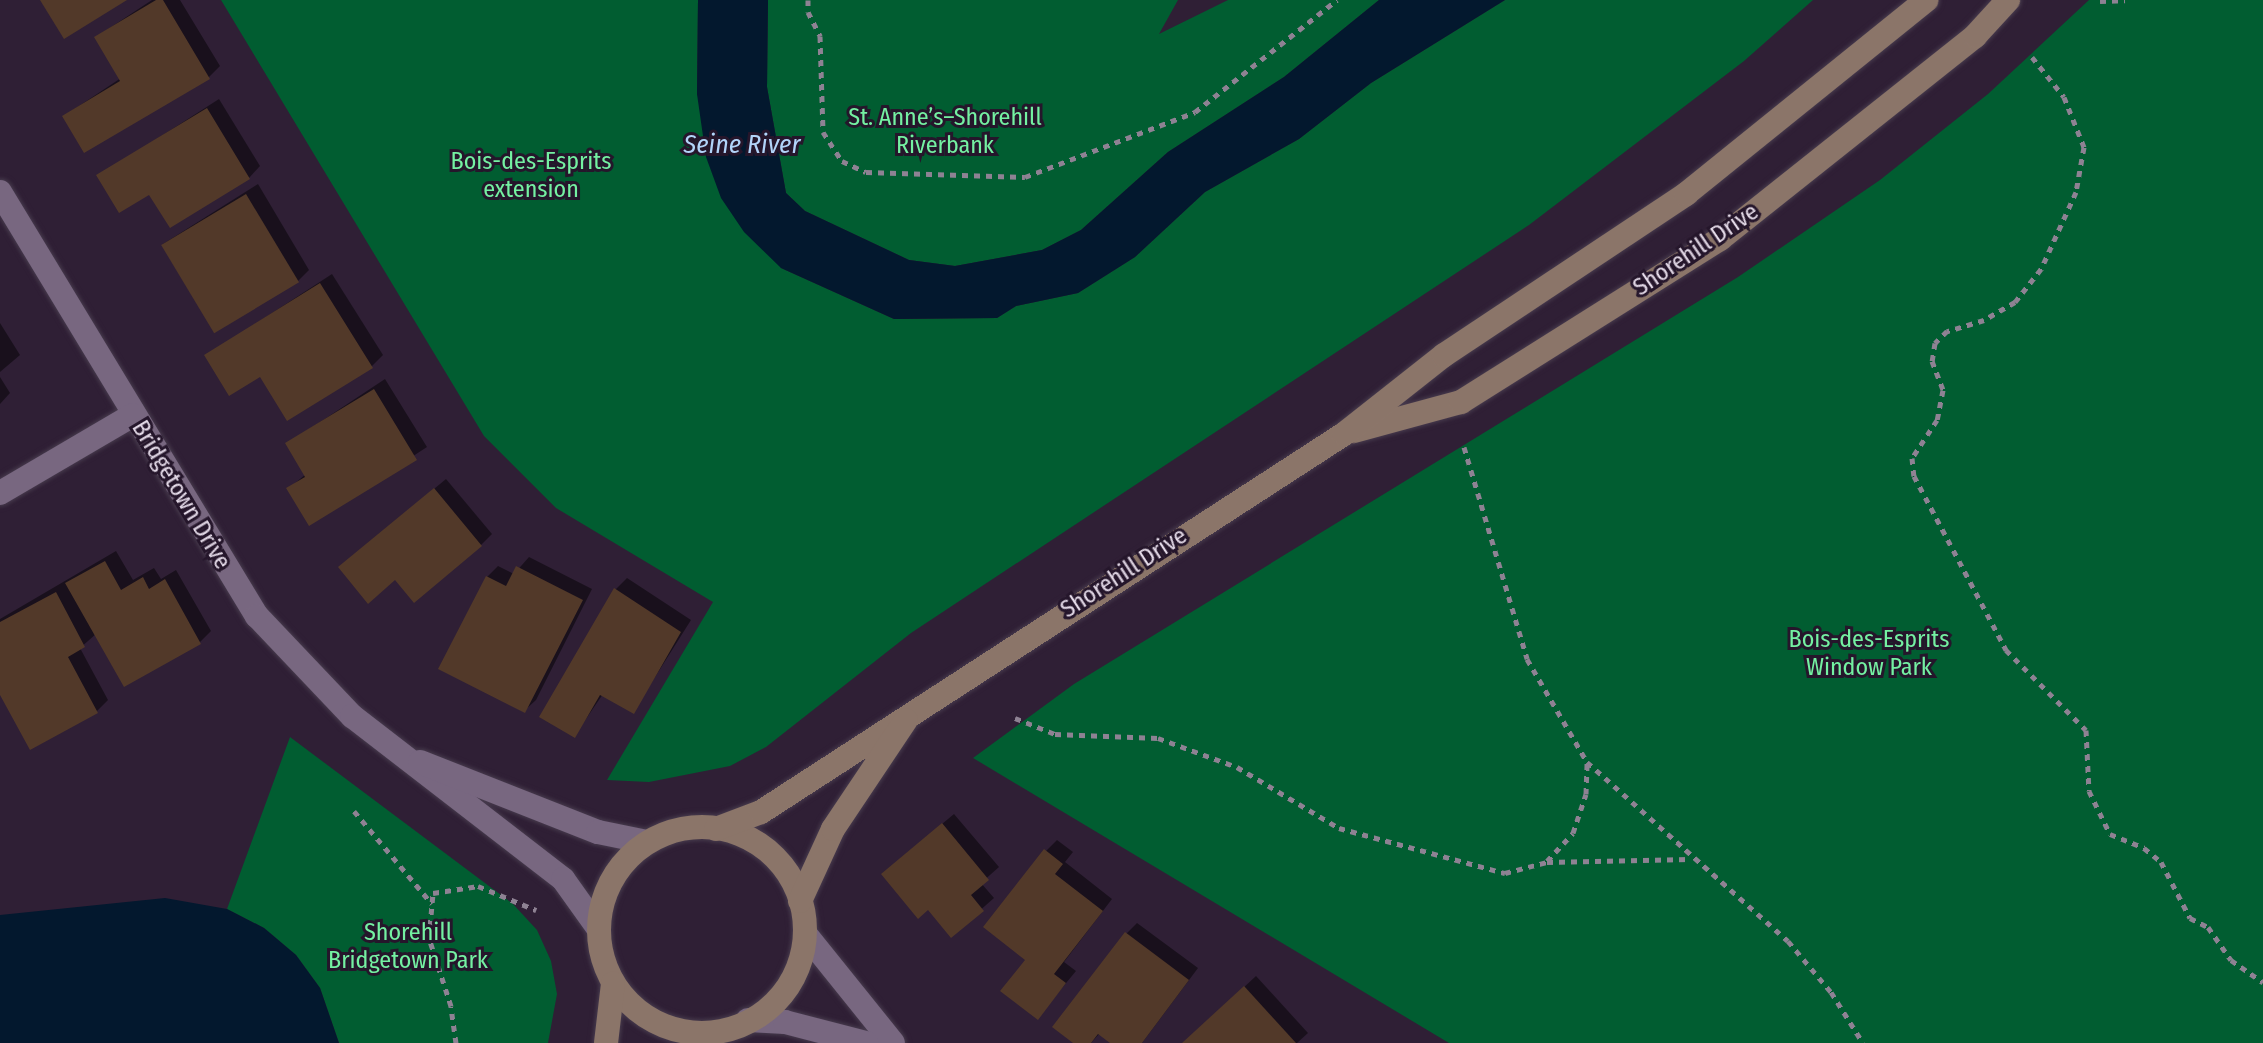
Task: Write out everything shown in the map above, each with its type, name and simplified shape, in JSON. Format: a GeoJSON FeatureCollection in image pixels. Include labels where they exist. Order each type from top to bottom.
{"type":"FeatureCollection","features":[{"type":"Feature","properties":{"kind":"street","name":"Shorehill Drive"},"geometry":{"type":"LineString","coordinates":[[716,829],[761,812],[1344,434],[1444,355],[1686,194],[1926,0]]}},
{"type":"Feature","properties":{"kind":"street","name":"Shorehill Drive"},"geometry":{"type":"LineString","coordinates":[[1344,434],[1461,402],[1720,239],[1975,36],[2008,0]]}},
{"type":"Feature","properties":{"kind":"street","name":"Bridgetown Drive"},"geometry":{"type":"LineString","coordinates":[[0,192],[257,616],[352,716],[410,758],[450,796],[563,879],[598,928]]}},
{"type":"Feature","properties":{"kind":"street"},"geometry":{"type":"LineString","coordinates":[[0,493],[133,415]]}},
{"type":"Feature","properties":{"kind":"street","name":"Shorehill Drive"},"geometry":{"type":"LineString","coordinates":[[800,901],[833,829],[907,718]]}},
{"type":"Feature","properties":{"kind":"street","name":"Bridgetown Drive"},"geometry":{"type":"LineString","coordinates":[[410,758],[598,832],[647,842]]}},
{"type":"Feature","properties":{"kind":"street"},"geometry":{"type":"LineString","coordinates":[[606,1043],[613,983],[598,928],[603,897],[619,868],[647,842],[691,827],[716,829],[752,839],[771,853],[785,868],[800,901],[807,936],[893,1043]]}},
{"type":"Feature","properties":{"kind":"street"},"geometry":{"type":"LineString","coordinates":[[613,983],[648,1018],[701,1038],[748,1020],[780,997],[796,969],[807,936]]}},
{"type":"Feature","properties":{"kind":"street"},"geometry":{"type":"LineString","coordinates":[[748,1020],[785,1022],[866,1043]]}},
{"type":"Feature","properties":{"kind":"path"},"geometry":{"type":"LineString","coordinates":[[808,0],[808,12],[820,36],[823,132],[842,161],[866,172],[1025,177],[1195,112],[1337,0]]}},
{"type":"Feature","properties":{"kind":"path"},"geometry":{"type":"LineString","coordinates":[[2100,1],[2125,0]]}},
{"type":"Feature","properties":{"kind":"path"},"geometry":{"type":"LineString","coordinates":[[2032,57],[2064,97],[2084,147],[2076,192],[2041,269],[2015,302],[1984,320],[1947,331],[1935,343],[1932,361],[1943,390],[1937,420],[1912,458],[1914,476],[1933,503],[2006,650],[2086,730],[2089,791],[2110,834],[2144,848],[2161,862],[2190,918],[2208,927],[2231,960],[2263,982]]}},
{"type":"Feature","properties":{"kind":"path"},"geometry":{"type":"LineString","coordinates":[[1464,447],[1527,659],[1587,762],[1691,859],[1788,941],[1831,992],[1863,1043]]}},
{"type":"Feature","properties":{"kind":"path"},"geometry":{"type":"LineString","coordinates":[[1015,718],[1055,734],[1158,738],[1237,767],[1339,828],[1505,873],[1547,862],[1691,859]]}},
{"type":"Feature","properties":{"kind":"path"},"geometry":{"type":"LineString","coordinates":[[1547,862],[1573,833],[1586,794],[1587,762]]}},
{"type":"Feature","properties":{"kind":"path"},"geometry":{"type":"LineString","coordinates":[[354,811],[432,904]]}},
{"type":"Feature","properties":{"kind":"path"},"geometry":{"type":"LineString","coordinates":[[456,1043],[429,938],[433,893],[478,886],[536,910]]}},
{"type":"Feature","properties":{"kind":"green space","name":"Bois-des-Esprits extension"},"geometry":{"type":"Polygon","coordinates":[[[221,0],[698,0],[697,94],[781,268],[894,319],[997,318],[1016,306],[1078,293],[1135,257],[1205,192],[1299,139],[1371,83],[1505,0],[1813,0],[1744,61],[1529,225],[911,633],[766,747],[730,766],[649,782],[607,780],[713,602],[556,508],[484,436],[221,0]]]}},
{"type":"Feature","properties":{"kind":"green space","name":"St. Anne’s–Shorehill Riverbank"},"geometry":{"type":"Polygon","coordinates":[[[768,0],[1178,0],[1159,34],[1228,0],[1379,0],[1284,77],[1168,152],[1081,230],[1042,250],[955,266],[909,260],[805,211],[786,193],[767,87],[768,0]]]}},
{"type":"Feature","properties":{"kind":"green space","name":"Bois-des-Esprits Window Park"},"geometry":{"type":"Polygon","coordinates":[[[2089,0],[2263,0],[2263,1043],[1449,1043],[973,758],[1074,684],[1738,277],[1880,180],[1988,94],[2089,0]]]}},
{"type":"Feature","properties":{"kind":"green space","name":"Shorehill Bridgetown Park"},"geometry":{"type":"Polygon","coordinates":[[[290,737],[513,904],[537,930],[551,961],[557,994],[548,1043],[339,1043],[320,988],[296,955],[264,928],[227,909],[290,737]]]}},
{"type":"Feature","properties":{"kind":"water","name":"Seine River"},"geometry":{"type":"Polygon","coordinates":[[[698,0],[768,0],[767,87],[786,193],[805,211],[909,260],[955,266],[1042,250],[1081,230],[1168,152],[1284,77],[1379,0],[1505,0],[1371,83],[1299,139],[1205,192],[1135,257],[1078,293],[1016,306],[997,318],[894,319],[781,268],[744,232],[721,198],[706,157],[697,94],[698,0]]]}},
{"type":"Feature","properties":{"kind":"water"},"geometry":{"type":"Polygon","coordinates":[[[165,898],[227,909],[264,928],[296,955],[320,988],[339,1043],[0,1043],[0,915],[165,898]]]}},
{"type":"Feature","properties":{"kind":"building"},"geometry":{"type":"Polygon","coordinates":[[[40,0],[127,0],[64,39],[40,0]]]}},
{"type":"Feature","properties":{"kind":"building"},"geometry":{"type":"Polygon","coordinates":[[[156,0],[163,0],[210,79],[84,153],[62,116],[120,81],[94,37],[156,0]]]}},
{"type":"Feature","properties":{"kind":"building"},"geometry":{"type":"Polygon","coordinates":[[[207,108],[250,179],[170,228],[149,195],[119,213],[96,175],[207,108]]]}},
{"type":"Feature","properties":{"kind":"building"},"geometry":{"type":"Polygon","coordinates":[[[246,194],[299,282],[214,333],[161,245],[246,194]]]}},
{"type":"Feature","properties":{"kind":"building"},"geometry":{"type":"Polygon","coordinates":[[[320,283],[373,368],[287,421],[260,377],[229,396],[204,355],[320,283]]]}},
{"type":"Feature","properties":{"kind":"building"},"geometry":{"type":"Polygon","coordinates":[[[374,389],[417,460],[309,526],[286,488],[305,477],[285,443],[374,389]]]}},
{"type":"Feature","properties":{"kind":"building"},"geometry":{"type":"Polygon","coordinates":[[[434,488],[482,546],[414,603],[395,580],[368,604],[338,567],[434,488]]]}},
{"type":"Feature","properties":{"kind":"building"},"geometry":{"type":"Polygon","coordinates":[[[105,561],[121,590],[143,577],[149,589],[165,579],[201,644],[124,687],[65,583],[105,561]]]}},
{"type":"Feature","properties":{"kind":"building"},"geometry":{"type":"Polygon","coordinates":[[[516,566],[583,600],[525,713],[438,669],[486,576],[506,586],[516,566]]]}},
{"type":"Feature","properties":{"kind":"building"},"geometry":{"type":"Polygon","coordinates":[[[614,588],[681,632],[634,714],[600,695],[575,738],[539,717],[614,588]]]}},
{"type":"Feature","properties":{"kind":"building"},"geometry":{"type":"Polygon","coordinates":[[[56,592],[85,647],[68,657],[98,713],[30,750],[0,695],[0,622],[56,592]]]}},
{"type":"Feature","properties":{"kind":"building"},"geometry":{"type":"Polygon","coordinates":[[[942,823],[989,880],[971,895],[984,911],[951,938],[928,910],[918,919],[881,874],[942,823]]]}},
{"type":"Feature","properties":{"kind":"building"},"geometry":{"type":"Polygon","coordinates":[[[1044,849],[1063,864],[1055,874],[1103,911],[1054,974],[1066,983],[1038,1020],[1000,991],[1025,960],[983,927],[1044,849]]]}},
{"type":"Feature","properties":{"kind":"building"},"geometry":{"type":"Polygon","coordinates":[[[1125,932],[1189,980],[1142,1043],[1110,1043],[1098,1034],[1091,1043],[1073,1043],[1052,1027],[1125,932]]]}},
{"type":"Feature","properties":{"kind":"building"},"geometry":{"type":"Polygon","coordinates":[[[1244,986],[1296,1043],[1182,1043],[1244,986]]]}}]}
